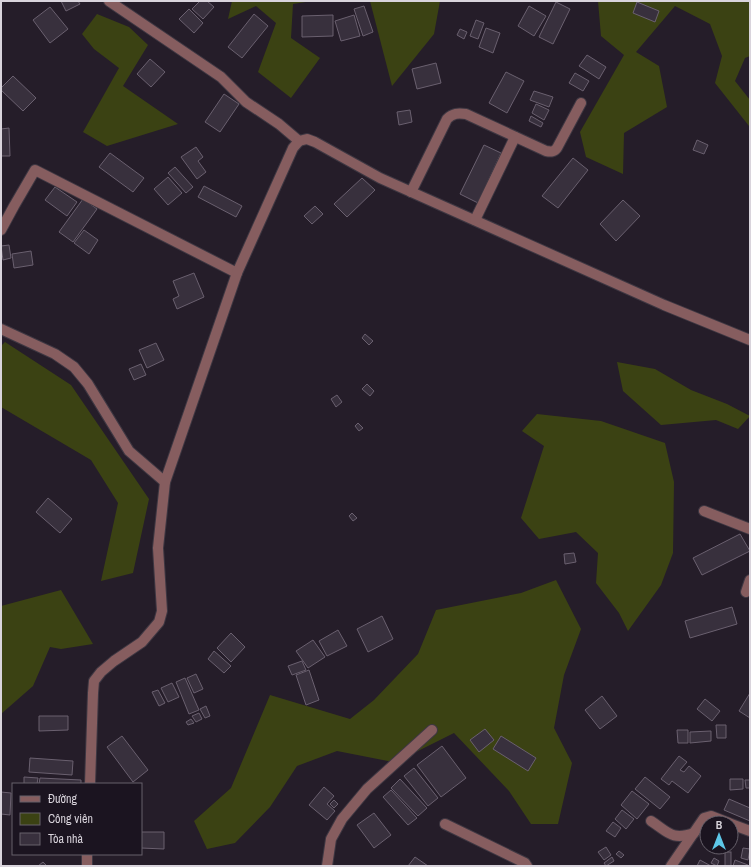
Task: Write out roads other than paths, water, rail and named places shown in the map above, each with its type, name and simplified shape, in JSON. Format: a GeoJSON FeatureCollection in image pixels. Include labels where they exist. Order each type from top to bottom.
{"type":"FeatureCollection","features":[{"type":"Feature","properties":{"kind":"street"},"geometry":{"type":"LineString","coordinates":[[109,1],[221,77],[246,102],[279,124],[299,141]]}},
{"type":"Feature","properties":{"kind":"street"},"geometry":{"type":"LineString","coordinates":[[411,192],[447,119],[451,116],[455,114],[466,114],[546,151],[554,151],[581,103]]}},
{"type":"Feature","properties":{"kind":"street"},"geometry":{"type":"LineString","coordinates":[[475,220],[515,137]]}},
{"type":"Feature","properties":{"kind":"street"},"geometry":{"type":"LineString","coordinates":[[90,783],[94,682],[100,672],[142,642],[159,622],[162,611],[158,548],[165,482],[238,273],[293,148],[299,141],[307,139],[315,142],[380,178],[664,305],[750,340]]}},
{"type":"Feature","properties":{"kind":"street"},"geometry":{"type":"LineString","coordinates":[[1,230],[35,170],[238,273]]}},
{"type":"Feature","properties":{"kind":"street"},"geometry":{"type":"LineString","coordinates":[[1,329],[54,354],[74,367],[88,384],[129,451],[165,482]]}},
{"type":"Feature","properties":{"kind":"street"},"geometry":{"type":"LineString","coordinates":[[704,511],[750,529]]}},
{"type":"Feature","properties":{"kind":"street"},"geometry":{"type":"LineString","coordinates":[[746,592],[750,580]]}},
{"type":"Feature","properties":{"kind":"street"},"geometry":{"type":"LineString","coordinates":[[327,866],[331,839],[342,819],[368,789],[432,730]]}},
{"type":"Feature","properties":{"kind":"street"},"geometry":{"type":"LineString","coordinates":[[651,821],[674,836],[683,837],[694,833]]}},
{"type":"Feature","properties":{"kind":"street"},"geometry":{"type":"LineString","coordinates":[[445,824],[525,863],[527,866]]}},
{"type":"Feature","properties":{"kind":"street"},"geometry":{"type":"LineString","coordinates":[[670,866],[699,826]]}},
{"type":"Feature","properties":{"kind":"street"},"geometry":{"type":"LineString","coordinates":[[739,827],[750,831]]}},
{"type":"Feature","properties":{"kind":"street"},"geometry":{"type":"LineString","coordinates":[[87,855],[87,866]]}}]}
